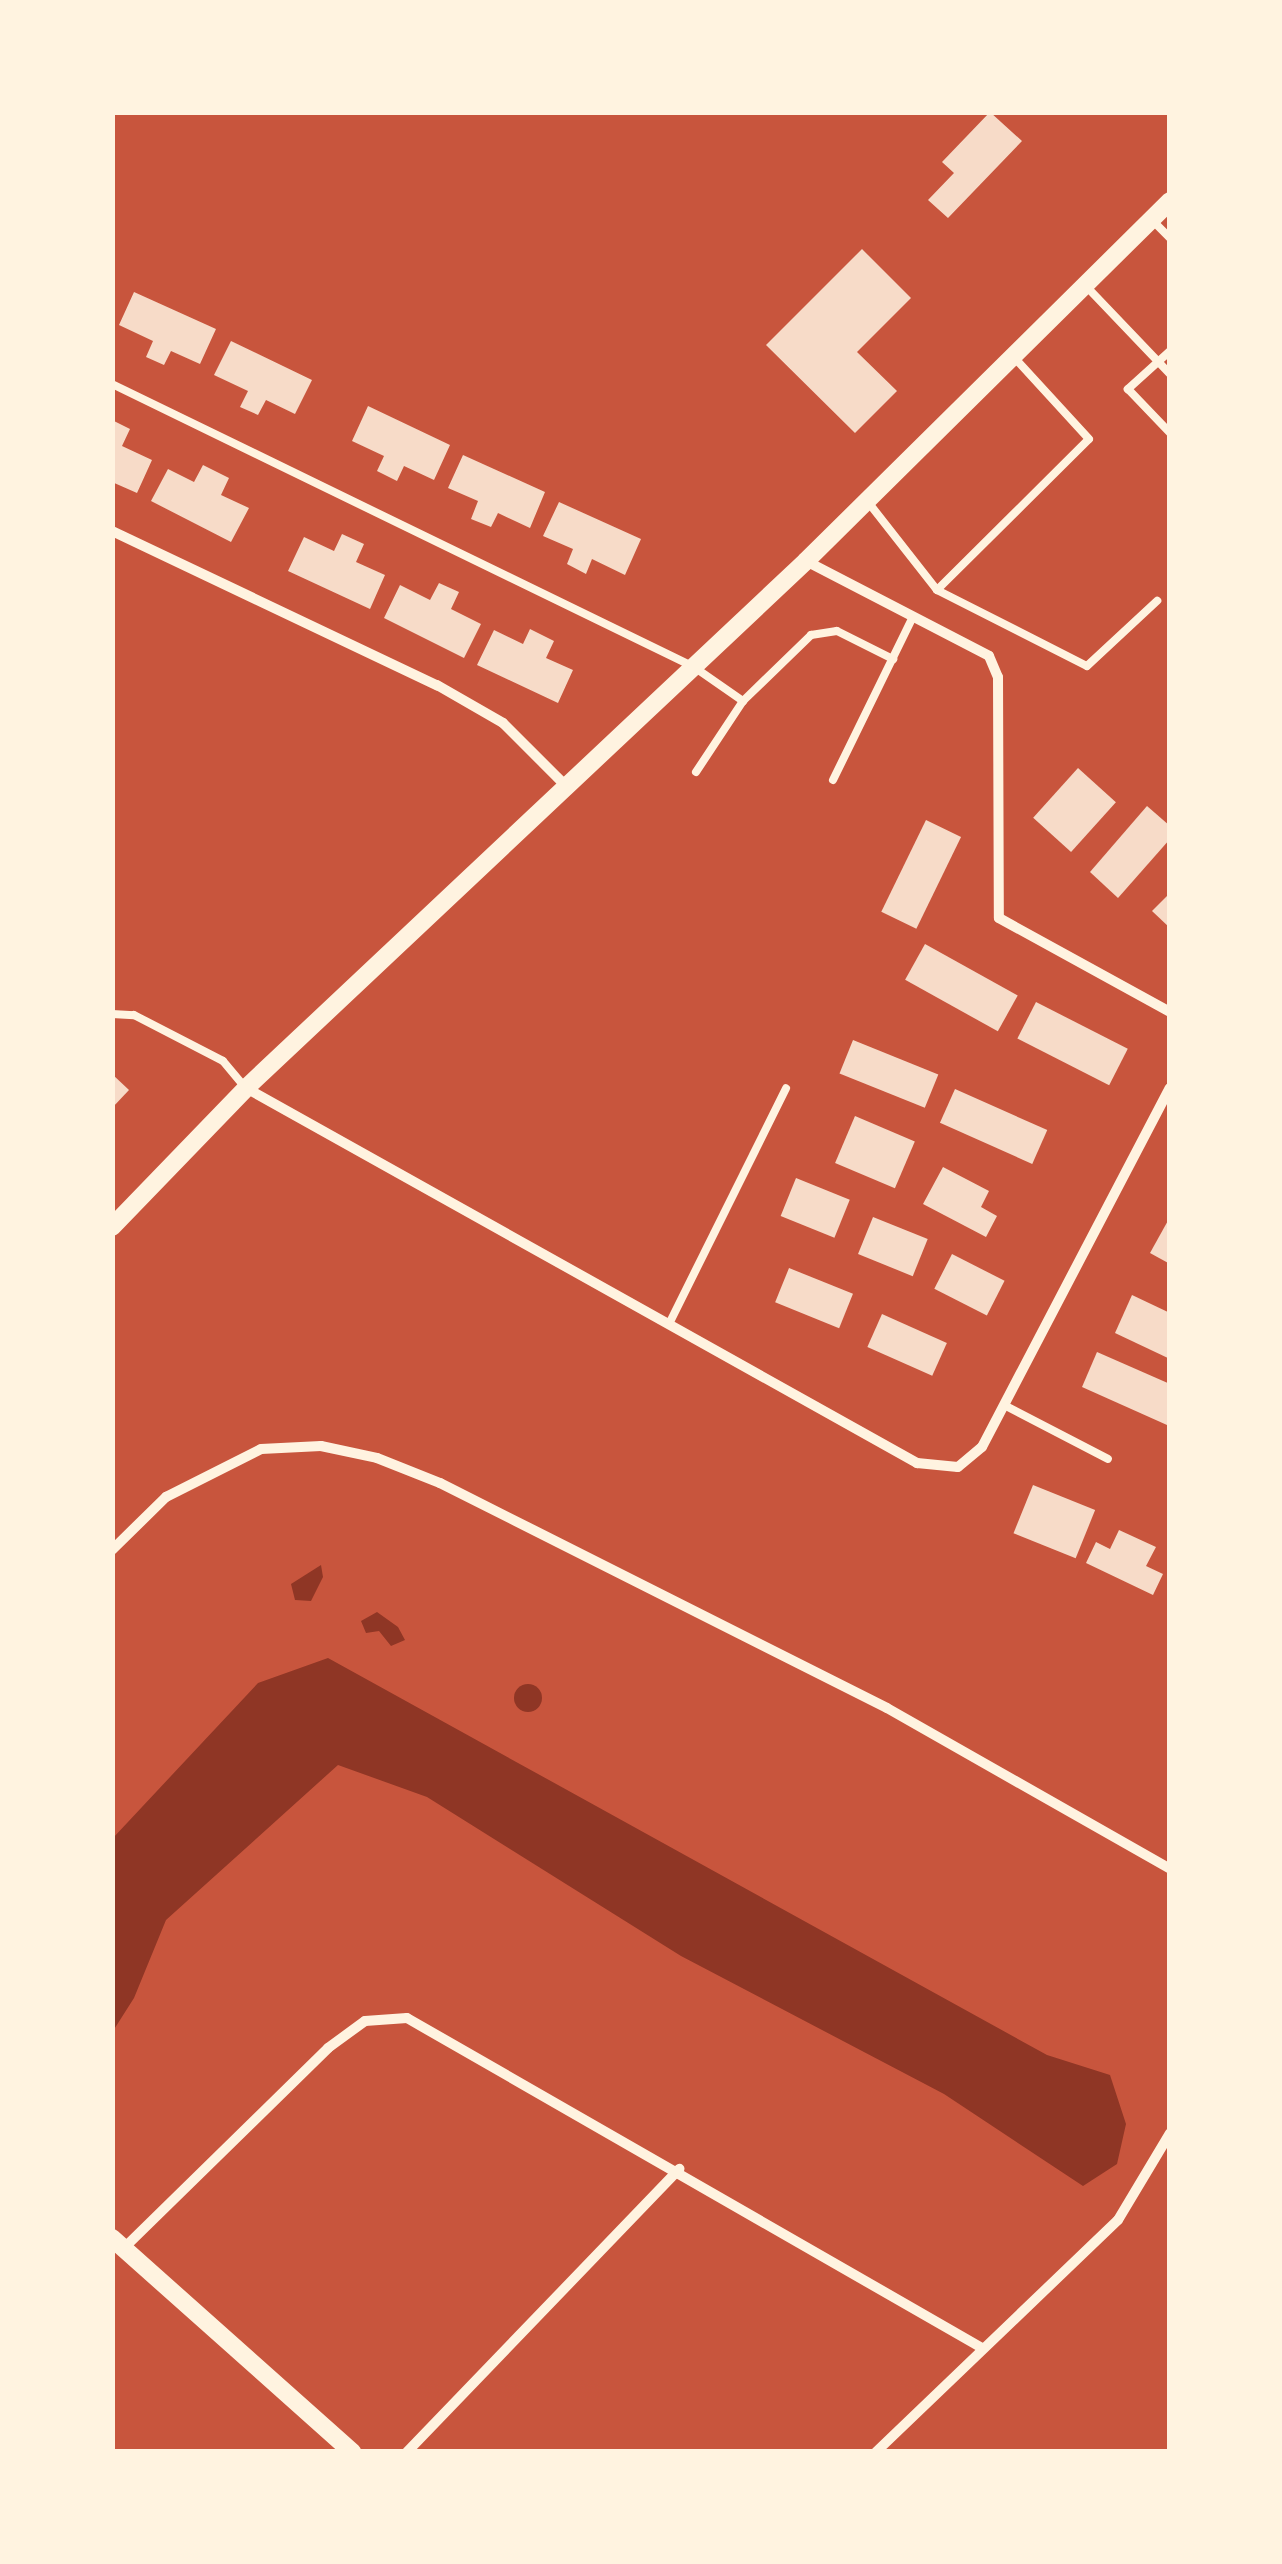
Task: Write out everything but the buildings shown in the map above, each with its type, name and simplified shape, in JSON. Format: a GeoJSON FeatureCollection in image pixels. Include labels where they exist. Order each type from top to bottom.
{"type":"FeatureCollection","features":[{"type":"Feature","properties":{"kind":"street"},"geometry":{"type":"LineString","coordinates":[[112,1227],[246,1088],[806,561],[1170,201]]}},
{"type":"Feature","properties":{"kind":"street"},"geometry":{"type":"LineString","coordinates":[[112,531],[438,685],[503,723],[566,787]]}},
{"type":"Feature","properties":{"kind":"street"},"geometry":{"type":"LineString","coordinates":[[806,561],[989,656],[998,677],[999,918],[1170,1012]]}},
{"type":"Feature","properties":{"kind":"street"},"geometry":{"type":"LineString","coordinates":[[246,1088],[670,1322],[917,1464],[958,1467],[982,1447],[1170,1088]]}},
{"type":"Feature","properties":{"kind":"street"},"geometry":{"type":"LineString","coordinates":[[112,1550],[166,1498],[262,1449],[321,1446],[378,1458],[440,1483],[886,1708],[1170,1870]]}},
{"type":"Feature","properties":{"kind":"street"},"geometry":{"type":"LineString","coordinates":[[352,2452],[118,2243],[328,2048],[365,2021],[407,2018],[444,2035],[982,2348]]}},
{"type":"Feature","properties":{"kind":"street"},"geometry":{"type":"LineString","coordinates":[[876,2452],[1118,2220],[1170,2133]]}},
{"type":"Feature","properties":{"kind":"street"},"geometry":{"type":"LineString","coordinates":[[406,2452],[679,2169]]}},
{"type":"Feature","properties":{"kind":"lane"},"geometry":{"type":"LineString","coordinates":[[1152,219],[1170,238]]}},
{"type":"Feature","properties":{"kind":"lane"},"geometry":{"type":"LineString","coordinates":[[1085,285],[1170,374]]}},
{"type":"Feature","properties":{"kind":"lane"},"geometry":{"type":"LineString","coordinates":[[1170,351],[1128,389],[1170,433]]}},
{"type":"Feature","properties":{"kind":"lane"},"geometry":{"type":"LineString","coordinates":[[937,590],[1089,438],[1013,356]]}},
{"type":"Feature","properties":{"kind":"lane"},"geometry":{"type":"LineString","coordinates":[[112,384],[694,667],[743,701]]}},
{"type":"Feature","properties":{"kind":"lane"},"geometry":{"type":"LineString","coordinates":[[868,501],[937,590],[1087,666],[1157,601]]}},
{"type":"Feature","properties":{"kind":"lane"},"geometry":{"type":"LineString","coordinates":[[833,780],[914,617]]}},
{"type":"Feature","properties":{"kind":"lane"},"geometry":{"type":"LineString","coordinates":[[696,772],[743,701],[812,635],[837,631],[893,658]]}},
{"type":"Feature","properties":{"kind":"lane"},"geometry":{"type":"LineString","coordinates":[[112,1014],[134,1016],[224,1061],[246,1088]]}},
{"type":"Feature","properties":{"kind":"lane"},"geometry":{"type":"LineString","coordinates":[[670,1322],[786,1088]]}},
{"type":"Feature","properties":{"kind":"lane"},"geometry":{"type":"LineString","coordinates":[[1004,1405],[1108,1459]]}},
{"type":"Feature","properties":{"kind":"shaded area"},"geometry":{"type":"Polygon","coordinates":[[[321,1565],[323,1577],[311,1601],[295,1600],[291,1584],[321,1565]]]}},
{"type":"Feature","properties":{"kind":"shaded area"},"geometry":{"type":"Polygon","coordinates":[[[377,1612],[398,1627],[405,1640],[391,1646],[379,1631],[366,1633],[361,1621],[377,1612]]]}},
{"type":"Feature","properties":{"kind":"shaded area"},"geometry":{"type":"Polygon","coordinates":[[[328,1658],[1047,2055],[1110,2075],[1126,2124],[1117,2164],[1083,2186],[944,2094],[681,1956],[427,1797],[338,1765],[166,1920],[134,1998],[113,2031],[113,1838],[258,1683],[328,1658]]]}},
{"type":"Feature","properties":{"kind":"shaded area"},"geometry":{"type":"Polygon","coordinates":[[[528,1684],[538,1688],[542,1698],[538,1708],[528,1712],[518,1708],[514,1698],[518,1688],[528,1684]]]}}]}
